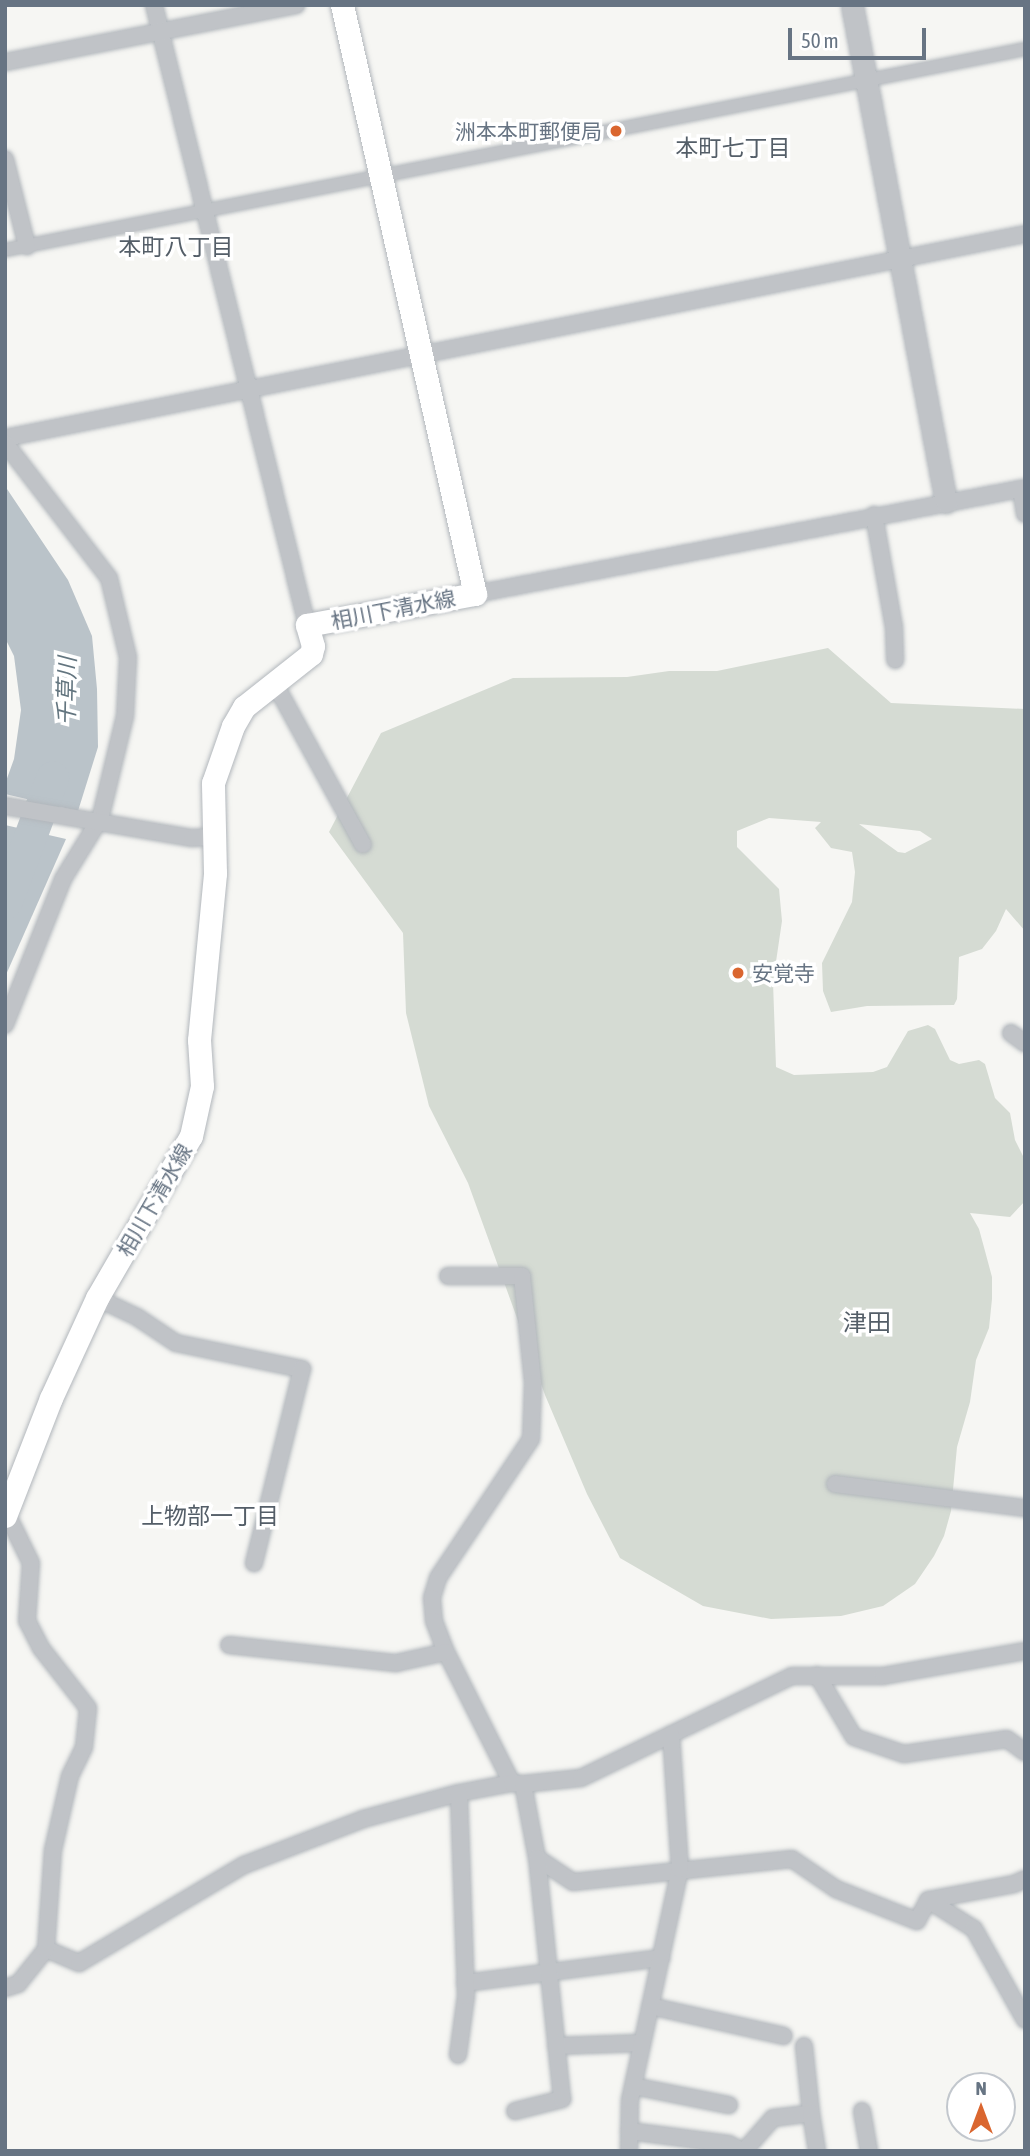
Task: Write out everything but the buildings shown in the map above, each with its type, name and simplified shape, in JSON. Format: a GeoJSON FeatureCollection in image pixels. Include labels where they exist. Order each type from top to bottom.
{"type":"FeatureCollection","features":[{"type":"Feature","properties":{"kind":"main road","name":"相川下清水線"},"geometry":{"type":"LineString","coordinates":[[6,1515],[51,1398],[97,1298],[191,1136],[202,1086],[199,1040],[215,873],[213,783],[233,726],[244,707],[311,654],[313,646],[307,625],[475,594],[342,5]]}},
{"type":"Feature","properties":{"kind":"street"},"geometry":{"type":"LineString","coordinates":[[154,5],[307,625]]}},
{"type":"Feature","properties":{"kind":"street"},"geometry":{"type":"LineString","coordinates":[[5,62],[296,5]]}},
{"type":"Feature","properties":{"kind":"street"},"geometry":{"type":"LineString","coordinates":[[852,5],[946,502]]}},
{"type":"Feature","properties":{"kind":"street"},"geometry":{"type":"LineString","coordinates":[[5,250],[1025,48]]}},
{"type":"Feature","properties":{"kind":"street"},"geometry":{"type":"LineString","coordinates":[[5,159],[27,246]]}},
{"type":"Feature","properties":{"kind":"street"},"geometry":{"type":"LineString","coordinates":[[5,1025],[63,879],[100,820],[125,716],[128,657],[108,578],[5,441],[248,389],[1025,234]]}},
{"type":"Feature","properties":{"kind":"street"},"geometry":{"type":"LineString","coordinates":[[475,594],[1023,488],[1025,514]]}},
{"type":"Feature","properties":{"kind":"street"},"geometry":{"type":"LineString","coordinates":[[874,515],[894,627],[895,660]]}},
{"type":"Feature","properties":{"kind":"street"},"geometry":{"type":"LineString","coordinates":[[275,684],[363,845]]}},
{"type":"Feature","properties":{"kind":"street"},"geometry":{"type":"LineString","coordinates":[[5,806],[100,820],[192,838],[214,837]]}},
{"type":"Feature","properties":{"kind":"street"},"geometry":{"type":"LineString","coordinates":[[1011,1032],[1025,1043]]}},
{"type":"Feature","properties":{"kind":"street"},"geometry":{"type":"LineString","coordinates":[[448,1276],[522,1276],[533,1383],[529,1443],[438,1578],[432,1598],[434,1620],[446,1652],[517,1784],[537,1858],[562,2099],[515,2111]]}},
{"type":"Feature","properties":{"kind":"street"},"geometry":{"type":"LineString","coordinates":[[97,1298],[137,1317],[176,1343],[302,1369],[254,1563]]}},
{"type":"Feature","properties":{"kind":"street"},"geometry":{"type":"LineString","coordinates":[[835,1484],[1025,1508]]}},
{"type":"Feature","properties":{"kind":"street"},"geometry":{"type":"LineString","coordinates":[[5,1988],[18,1984],[46,1949],[53,1850],[70,1776],[84,1747],[88,1708],[41,1648],[27,1621],[31,1563],[6,1515]]}},
{"type":"Feature","properties":{"kind":"street"},"geometry":{"type":"LineString","coordinates":[[229,1645],[396,1663],[446,1652]]}},
{"type":"Feature","properties":{"kind":"street"},"geometry":{"type":"LineString","coordinates":[[46,1949],[79,1963],[244,1865],[363,1819],[459,1793],[581,1778],[792,1676],[883,1676],[1025,1651]]}},
{"type":"Feature","properties":{"kind":"street"},"geometry":{"type":"LineString","coordinates":[[817,1675],[854,1737],[904,1754],[1007,1739],[1025,1752]]}},
{"type":"Feature","properties":{"kind":"street"},"geometry":{"type":"LineString","coordinates":[[629,2151],[633,2086],[680,1869],[671,1734]]}},
{"type":"Feature","properties":{"kind":"street"},"geometry":{"type":"LineString","coordinates":[[458,2055],[465,1983],[459,1793]]}},
{"type":"Feature","properties":{"kind":"street"},"geometry":{"type":"LineString","coordinates":[[537,1858],[573,1882],[792,1859],[836,1889],[917,1921],[928,1900]]}},
{"type":"Feature","properties":{"kind":"street"},"geometry":{"type":"LineString","coordinates":[[928,1900],[1014,1884],[1025,1879]]}},
{"type":"Feature","properties":{"kind":"street"},"geometry":{"type":"LineString","coordinates":[[928,1900],[974,1929],[1025,2020]]}},
{"type":"Feature","properties":{"kind":"street"},"geometry":{"type":"LineString","coordinates":[[465,1983],[661,1958]]}},
{"type":"Feature","properties":{"kind":"street"},"geometry":{"type":"LineString","coordinates":[[650,2006],[784,2036]]}},
{"type":"Feature","properties":{"kind":"street"},"geometry":{"type":"LineString","coordinates":[[556,2046],[642,2043]]}},
{"type":"Feature","properties":{"kind":"street"},"geometry":{"type":"LineString","coordinates":[[804,2046],[817,2151]]}},
{"type":"Feature","properties":{"kind":"street"},"geometry":{"type":"LineString","coordinates":[[633,2086],[729,2105]]}},
{"type":"Feature","properties":{"kind":"street"},"geometry":{"type":"LineString","coordinates":[[862,2111],[869,2151]]}},
{"type":"Feature","properties":{"kind":"street"},"geometry":{"type":"LineString","coordinates":[[629,2131],[729,2144],[743,2151],[773,2119],[811,2113]]}},
{"type":"Feature","properties":{"kind":"shaded area"},"geometry":{"type":"Polygon","coordinates":[[[828,648],[891,703],[1025,709],[1025,931],[1006,909],[996,931],[982,949],[959,957],[957,999],[954,1005],[867,1006],[831,1012],[823,991],[822,963],[852,902],[855,872],[852,852],[831,848],[815,828],[821,822],[769,818],[737,831],[737,847],[779,889],[782,921],[773,982],[776,1067],[794,1075],[873,1072],[887,1067],[908,1031],[928,1025],[935,1029],[950,1060],[959,1064],[979,1060],[985,1064],[995,1098],[1010,1113],[1015,1140],[1025,1160],[1025,1201],[1010,1217],[970,1213],[979,1229],[992,1277],[992,1299],[989,1328],[976,1360],[970,1402],[957,1447],[951,1511],[944,1536],[915,1584],[883,1606],[841,1616],[771,1619],[703,1606],[620,1558],[587,1494],[545,1395],[468,1183],[429,1106],[406,1013],[403,933],[329,832],[381,733],[513,678],[627,677],[669,671],[717,671],[828,648]],[[859,824],[898,852],[905,853],[932,839],[920,831],[859,824]]]}},
{"type":"Feature","properties":{"kind":"water"},"geometry":{"type":"Polygon","coordinates":[[[5,486],[68,580],[92,636],[97,689],[98,747],[78,811],[5,794],[5,784],[14,759],[21,710],[14,656],[5,638],[5,486]]]}},
{"type":"Feature","properties":{"kind":"water"},"geometry":{"type":"Polygon","coordinates":[[[5,825],[66,839],[5,977],[5,825]]]}},
{"type":"Feature","properties":{"kind":"waterway","name":"千草川"},"geometry":{"type":"LineString","coordinates":[[5,903],[52,778]]}},
{"type":"Feature","properties":{"kind":"place","name":"洲本本町郵便局"},"geometry":{"type":"Point","coordinates":[616,131]}},
{"type":"Feature","properties":{"kind":"place","name":"安覚寺"},"geometry":{"type":"Point","coordinates":[738,973]}},
{"type":"Feature","properties":{"kind":"district","name":"本町七丁目"},"geometry":{"type":"Point","coordinates":[733,148]}},
{"type":"Feature","properties":{"kind":"district","name":"本町八丁目"},"geometry":{"type":"Point","coordinates":[176,247]}},
{"type":"Feature","properties":{"kind":"district","name":"津田"},"geometry":{"type":"Point","coordinates":[867,1323]}},
{"type":"Feature","properties":{"kind":"district","name":"上物部一丁目"},"geometry":{"type":"Point","coordinates":[210,1516]}}]}
